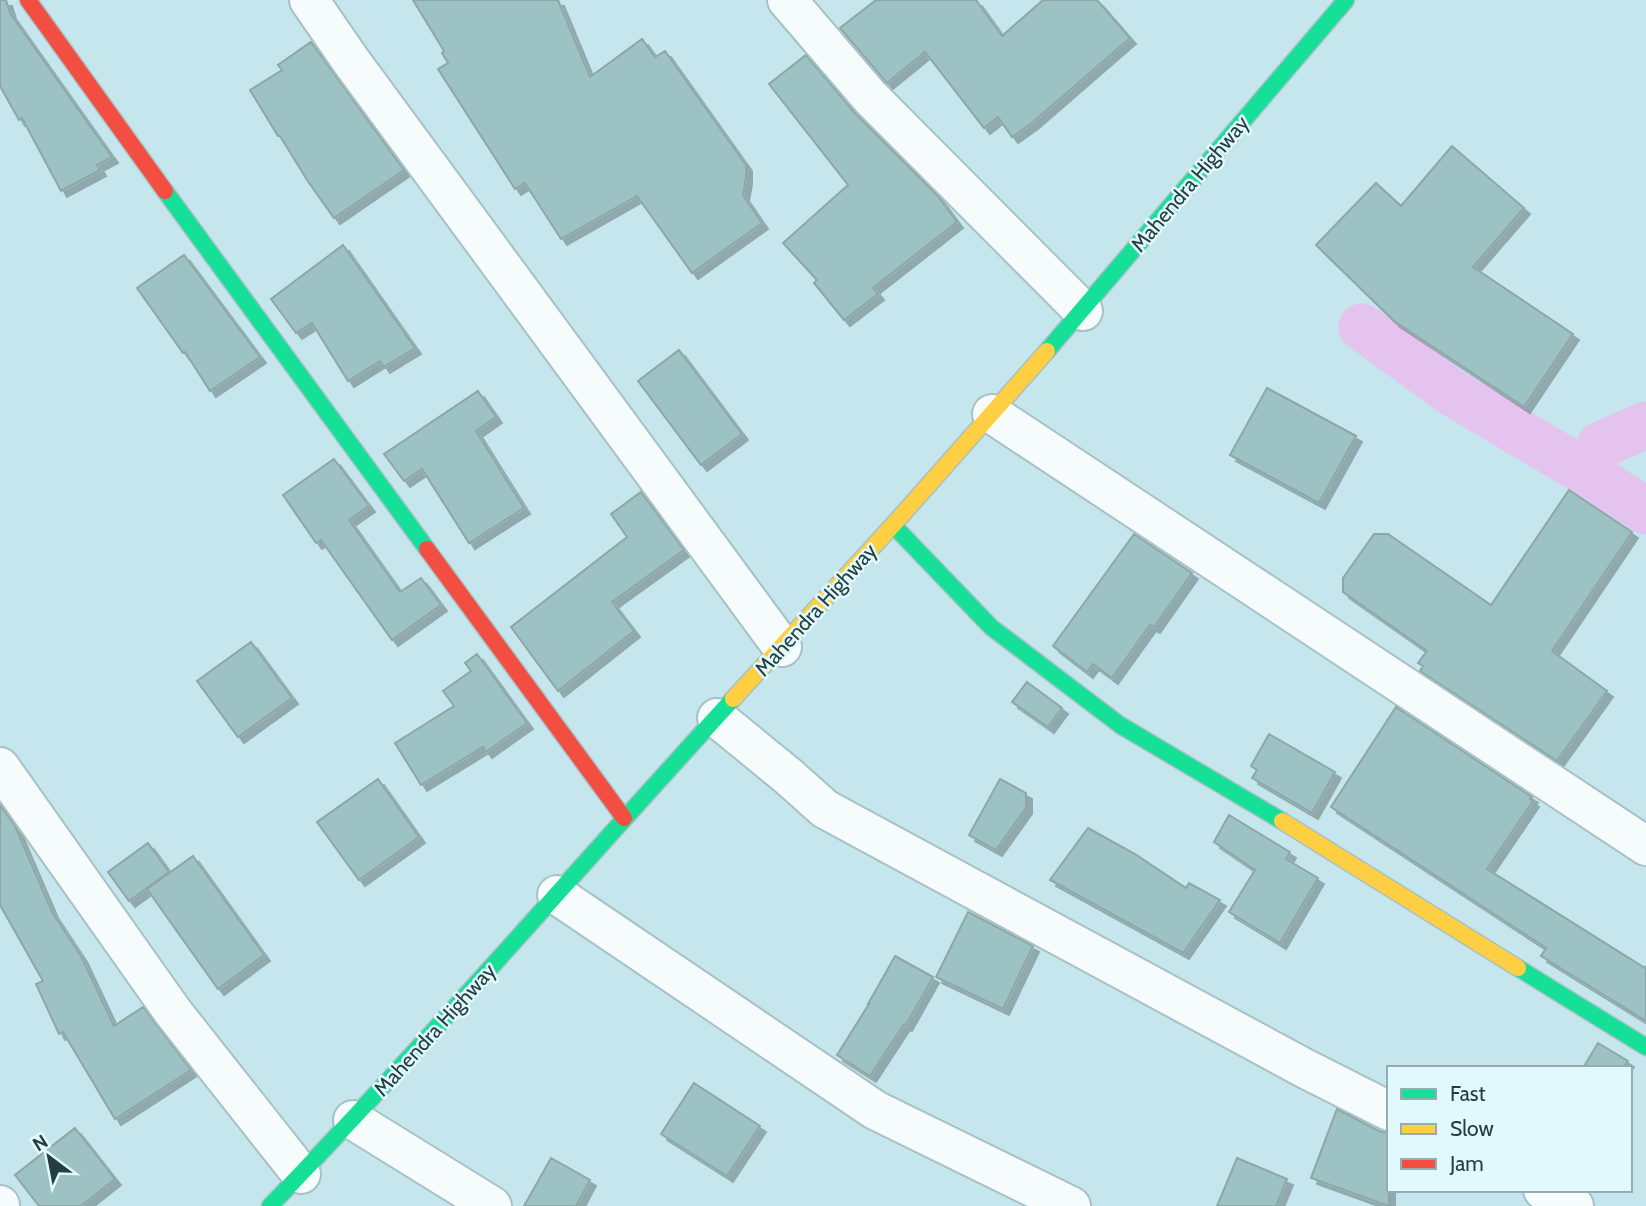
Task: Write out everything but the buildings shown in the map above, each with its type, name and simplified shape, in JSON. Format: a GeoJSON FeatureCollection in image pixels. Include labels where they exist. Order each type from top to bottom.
{"type":"FeatureCollection","features":[{"type":"Feature","properties":{"kind":"main road"},"geometry":{"type":"LineString","coordinates":[[28,0],[112,119],[625,818]]}},
{"type":"Feature","properties":{"kind":"main road","name":"Mahendra Highway"},"geometry":{"type":"LineString","coordinates":[[270,1206],[353,1120],[893,525],[1083,311],[1346,0]]}},
{"type":"Feature","properties":{"kind":"main road"},"geometry":{"type":"LineString","coordinates":[[893,525],[991,627],[1120,725],[1317,842],[1646,1047]]}},
{"type":"Feature","properties":{"kind":"street"},"geometry":{"type":"LineString","coordinates":[[309,0],[782,647]]}},
{"type":"Feature","properties":{"kind":"street"},"geometry":{"type":"LineString","coordinates":[[787,0],[870,97],[1083,311]]}},
{"type":"Feature","properties":{"kind":"street"},"geometry":{"type":"LineString","coordinates":[[992,414],[1646,846]]}},
{"type":"Feature","properties":{"kind":"street"},"geometry":{"type":"LineString","coordinates":[[717,718],[825,809],[1304,1068],[1387,1110]]}},
{"type":"Feature","properties":{"kind":"street"},"geometry":{"type":"LineString","coordinates":[[0,767],[173,1012],[301,1174]]}},
{"type":"Feature","properties":{"kind":"street"},"geometry":{"type":"LineString","coordinates":[[557,895],[875,1110],[1071,1206]]}},
{"type":"Feature","properties":{"kind":"street"},"geometry":{"type":"LineString","coordinates":[[353,1120],[492,1206]]}},
{"type":"Feature","properties":{"kind":"street"},"geometry":{"type":"LineString","coordinates":[[1547,1192],[1574,1206]]}},
{"type":"Feature","properties":{"kind":"waterway"},"geometry":{"type":"LineString","coordinates":[[1362,327],[1451,392],[1646,511]]}},
{"type":"Feature","properties":{"kind":"waterway"},"geometry":{"type":"LineString","coordinates":[[1589,474],[1600,445],[1646,425]]}},
{"type":"Feature","properties":{"kind":"traffic: fast"},"geometry":{"type":"LineString","coordinates":[[1047,351],[1346,0]]}},
{"type":"Feature","properties":{"kind":"traffic: fast"},"geometry":{"type":"LineString","coordinates":[[165,191],[427,549]]}},
{"type":"Feature","properties":{"kind":"traffic: fast"},"geometry":{"type":"LineString","coordinates":[[893,525],[991,627],[1120,725],[1282,821]]}},
{"type":"Feature","properties":{"kind":"traffic: fast"},"geometry":{"type":"LineString","coordinates":[[270,1206],[446,1018],[733,699]]}},
{"type":"Feature","properties":{"kind":"traffic: fast"},"geometry":{"type":"LineString","coordinates":[[1518,968],[1646,1047]]}},
{"type":"Feature","properties":{"kind":"traffic: slow"},"geometry":{"type":"LineString","coordinates":[[733,699],[893,525],[1047,351]]}},
{"type":"Feature","properties":{"kind":"traffic: slow"},"geometry":{"type":"LineString","coordinates":[[1282,821],[1518,968]]}},
{"type":"Feature","properties":{"kind":"traffic: jam"},"geometry":{"type":"LineString","coordinates":[[28,0],[165,191]]}},
{"type":"Feature","properties":{"kind":"traffic: jam"},"geometry":{"type":"LineString","coordinates":[[427,549],[624,818]]}}]}
